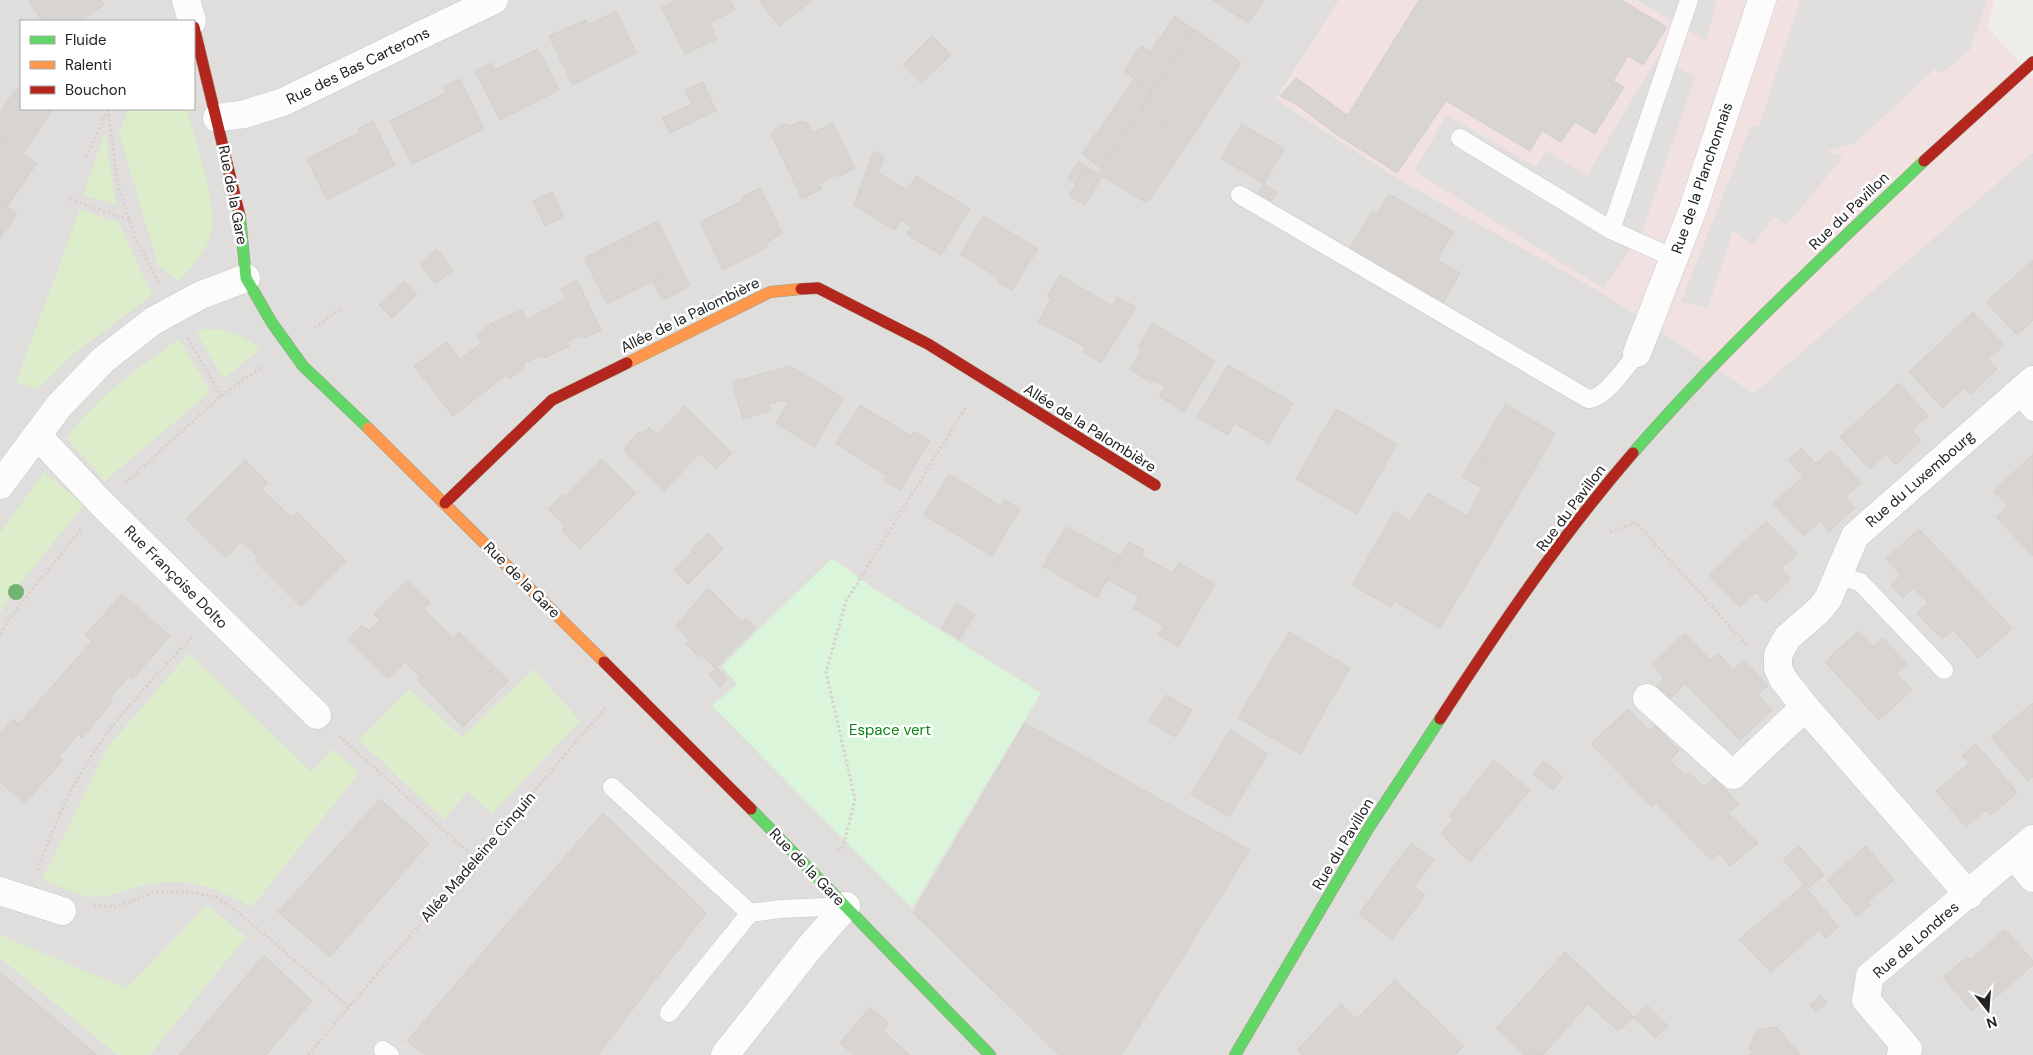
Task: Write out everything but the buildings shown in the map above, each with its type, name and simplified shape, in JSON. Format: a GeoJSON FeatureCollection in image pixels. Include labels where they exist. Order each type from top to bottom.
{"type":"FeatureCollection","features":[{"type":"Feature","properties":{"kind":"street"},"geometry":{"type":"LineString","coordinates":[[186,0],[192,20]]}},
{"type":"Feature","properties":{"kind":"street","name":"Rue des Bas Carterons"},"geometry":{"type":"LineString","coordinates":[[218,118],[245,114],[283,102],[494,0]]}},
{"type":"Feature","properties":{"kind":"street","name":"Rue de la Planchonnais"},"geometry":{"type":"LineString","coordinates":[[1638,353],[1714,148],[1762,0]]}},
{"type":"Feature","properties":{"kind":"street","name":"Rue de la Gare"},"geometry":{"type":"LineString","coordinates":[[195,31],[218,118],[243,229],[246,278],[272,324],[288,347],[303,366],[445,504],[812,871],[990,1055]]}},
{"type":"Feature","properties":{"kind":"street","name":"Rue du Pavillon"},"geometry":{"type":"LineString","coordinates":[[1235,1055],[1368,829],[1484,651],[1582,516],[1656,425],[1735,342],[1932,153],[2033,62]]}},
{"type":"Feature","properties":{"kind":"street"},"geometry":{"type":"LineString","coordinates":[[0,484],[59,406],[103,360],[153,321],[201,295],[246,278]]}},
{"type":"Feature","properties":{"kind":"street","name":"Allée de la Palombière"},"geometry":{"type":"LineString","coordinates":[[445,504],[552,400],[770,292],[818,288],[928,344],[1155,485]]}},
{"type":"Feature","properties":{"kind":"street","name":"Rue du Luxembourg"},"geometry":{"type":"LineString","coordinates":[[1778,655],[1787,638],[1819,610],[1828,599],[1855,536],[2028,395]]}},
{"type":"Feature","properties":{"kind":"street","name":"Rue Françoise Dolto"},"geometry":{"type":"LineString","coordinates":[[37,435],[102,504],[317,716]]}},
{"type":"Feature","properties":{"kind":"street"},"geometry":{"type":"LineString","coordinates":[[1778,655],[1778,668],[1783,679],[1805,707],[1969,895]]}},
{"type":"Feature","properties":{"kind":"street"},"geometry":{"type":"LineString","coordinates":[[1647,698],[1733,775],[1805,707]]}},
{"type":"Feature","properties":{"kind":"street"},"geometry":{"type":"LineString","coordinates":[[2024,847],[2033,878]]}},
{"type":"Feature","properties":{"kind":"street","name":"Rue de Londres"},"geometry":{"type":"LineString","coordinates":[[1901,1055],[1908,1049],[1866,1000],[1870,976],[2024,847]]}},
{"type":"Feature","properties":{"kind":"street"},"geometry":{"type":"LineString","coordinates":[[0,891],[62,912]]}},
{"type":"Feature","properties":{"kind":"street"},"geometry":{"type":"LineString","coordinates":[[725,1055],[810,947],[846,906]]}},
{"type":"Feature","properties":{"kind":"lane"},"geometry":{"type":"LineString","coordinates":[[1611,230],[1682,27],[1689,0]]}},
{"type":"Feature","properties":{"kind":"lane"},"geometry":{"type":"LineString","coordinates":[[1460,138],[1611,230],[1674,258]]}},
{"type":"Feature","properties":{"kind":"lane"},"geometry":{"type":"LineString","coordinates":[[1240,195],[1588,399],[1593,399],[1602,394],[1638,353]]}},
{"type":"Feature","properties":{"kind":"lane"},"geometry":{"type":"LineString","coordinates":[[1839,576],[1860,582],[1944,670]]}},
{"type":"Feature","properties":{"kind":"lane"},"geometry":{"type":"LineString","coordinates":[[612,788],[750,913]]}},
{"type":"Feature","properties":{"kind":"lane"},"geometry":{"type":"LineString","coordinates":[[670,1014],[750,913],[780,909],[846,906]]}},
{"type":"Feature","properties":{"kind":"path"},"geometry":{"type":"LineString","coordinates":[[86,157],[108,110]]}},
{"type":"Feature","properties":{"kind":"path"},"geometry":{"type":"LineString","coordinates":[[108,110],[118,185],[135,237],[172,311],[221,396]]}},
{"type":"Feature","properties":{"kind":"path"},"geometry":{"type":"LineString","coordinates":[[70,199],[129,220]]}},
{"type":"Feature","properties":{"kind":"path"},"geometry":{"type":"LineString","coordinates":[[0,634],[8,620],[102,504],[221,396],[288,347]]}},
{"type":"Feature","properties":{"kind":"path"},"geometry":{"type":"LineString","coordinates":[[812,871],[843,847],[855,799],[826,672],[846,601],[983,378]]}},
{"type":"Feature","properties":{"kind":"path"},"geometry":{"type":"LineString","coordinates":[[1582,516],[1610,532],[1636,523],[1753,651],[1778,655]]}},
{"type":"Feature","properties":{"kind":"path"},"geometry":{"type":"LineString","coordinates":[[26,900],[64,806],[90,757],[130,704],[214,614]]}},
{"type":"Feature","properties":{"kind":"path","name":"Allée Madeleine Cinquin"},"geometry":{"type":"LineString","coordinates":[[308,1055],[626,684]]}},
{"type":"Feature","properties":{"kind":"path"},"geometry":{"type":"LineString","coordinates":[[317,716],[476,860]]}},
{"type":"Feature","properties":{"kind":"path"},"geometry":{"type":"LineString","coordinates":[[62,912],[78,904],[116,907],[155,892],[188,892],[216,897],[239,913],[349,1008]]}},
{"type":"Feature","properties":{"kind":"shaded area"},"geometry":{"type":"Polygon","coordinates":[[[0,0],[1339,0],[1276,99],[1395,177],[1608,296],[1754,393],[2033,152],[2033,1055],[0,1055],[0,0]]]}},
{"type":"Feature","properties":{"kind":"shaded area"},"geometry":{"type":"Polygon","coordinates":[[[1339,0],[1995,0],[1987,27],[2033,76],[2033,152],[1754,393],[1608,296],[1395,177],[1276,99],[1339,0]]]}},
{"type":"Feature","properties":{"kind":"shaded area"},"geometry":{"type":"Polygon","coordinates":[[[1637,0],[1717,0],[1706,41],[1637,0]]]}},
{"type":"Feature","properties":{"kind":"shaded area"},"geometry":{"type":"Polygon","coordinates":[[[1800,0],[1987,0],[1970,50],[1941,74],[1935,69],[1854,144],[1827,151],[1843,157],[1787,225],[1774,217],[1753,245],[1733,231],[1708,308],[1681,302],[1751,125],[1759,126],[1800,0]]]}},
{"type":"Feature","properties":{"kind":"shaded area"},"geometry":{"type":"Polygon","coordinates":[[[1658,56],[1695,77],[1643,230],[1604,289],[1414,171],[1447,115],[1536,167],[1546,151],[1587,175],[1658,56]]]}},
{"type":"Feature","properties":{"kind":"shaded area"},"geometry":{"type":"Polygon","coordinates":[[[151,523],[337,706],[295,748],[110,563],[151,523]]]}},
{"type":"Feature","properties":{"kind":"shaded area"},"geometry":{"type":"Polygon","coordinates":[[[713,917],[761,960],[694,1048],[643,1007],[713,917]]]}},
{"type":"Feature","properties":{"kind":"shaded area"},"geometry":{"type":"Polygon","coordinates":[[[384,1028],[419,1055],[363,1055],[384,1028]]]}},
{"type":"Feature","properties":{"kind":"green space"},"geometry":{"type":"Polygon","coordinates":[[[128,110],[187,110],[209,189],[212,221],[211,234],[206,247],[178,281],[158,265],[119,133],[128,110]]]}},
{"type":"Feature","properties":{"kind":"green space"},"geometry":{"type":"Polygon","coordinates":[[[105,132],[116,205],[83,195],[105,132]]]}},
{"type":"Feature","properties":{"kind":"green space"},"geometry":{"type":"Polygon","coordinates":[[[80,209],[119,223],[152,295],[73,354],[37,390],[16,382],[80,209]]]}},
{"type":"Feature","properties":{"kind":"green space"},"geometry":{"type":"Polygon","coordinates":[[[202,329],[234,333],[261,349],[223,379],[196,331],[202,329]]]}},
{"type":"Feature","properties":{"kind":"green space"},"geometry":{"type":"Polygon","coordinates":[[[179,339],[210,392],[105,481],[66,438],[104,396],[133,372],[179,339]]]}},
{"type":"Feature","properties":{"kind":"green space"},"geometry":{"type":"Polygon","coordinates":[[[44,472],[84,505],[15,590],[0,613],[0,533],[44,472]]]}},
{"type":"Feature","properties":{"kind":"green space","name":"Espace vert"},"geometry":{"type":"Polygon","coordinates":[[[832,558],[876,590],[1041,693],[912,908],[712,706],[737,684],[722,666],[832,558]]]}},
{"type":"Feature","properties":{"kind":"green space"},"geometry":{"type":"Polygon","coordinates":[[[189,653],[311,772],[333,749],[359,773],[252,907],[228,895],[190,883],[164,882],[149,884],[115,894],[93,897],[75,893],[42,880],[107,748],[189,653]]]}},
{"type":"Feature","properties":{"kind":"green space"},"geometry":{"type":"Polygon","coordinates":[[[534,669],[580,721],[492,814],[468,791],[444,820],[359,740],[409,689],[462,737],[534,669]]]}},
{"type":"Feature","properties":{"kind":"green space"},"geometry":{"type":"Polygon","coordinates":[[[207,905],[246,937],[150,1055],[117,1055],[0,958],[0,935],[126,988],[207,905]]]}},
{"type":"Feature","properties":{"kind":"traffic: fast"},"geometry":{"type":"LineString","coordinates":[[1633,453],[1667,414],[1739,340],[1924,161]]}},
{"type":"Feature","properties":{"kind":"traffic: fast"},"geometry":{"type":"LineString","coordinates":[[240,217],[246,278],[272,323],[303,366],[368,428]]}},
{"type":"Feature","properties":{"kind":"traffic: fast"},"geometry":{"type":"LineString","coordinates":[[1235,1055],[1368,829],[1440,719]]}},
{"type":"Feature","properties":{"kind":"traffic: fast"},"geometry":{"type":"LineString","coordinates":[[751,809],[990,1055]]}},
{"type":"Feature","properties":{"kind":"traffic: slow"},"geometry":{"type":"LineString","coordinates":[[627,363],[770,292],[801,289]]}},
{"type":"Feature","properties":{"kind":"traffic: slow"},"geometry":{"type":"LineString","coordinates":[[368,428],[604,662]]}},
{"type":"Feature","properties":{"kind":"traffic: jam"},"geometry":{"type":"LineString","coordinates":[[195,31],[240,217]]}},
{"type":"Feature","properties":{"kind":"traffic: jam"},"geometry":{"type":"LineString","coordinates":[[1924,161],[2033,62]]}},
{"type":"Feature","properties":{"kind":"traffic: jam"},"geometry":{"type":"LineString","coordinates":[[801,289],[818,288],[928,344],[1155,485]]}},
{"type":"Feature","properties":{"kind":"traffic: jam"},"geometry":{"type":"LineString","coordinates":[[445,503],[552,400],[627,363]]}},
{"type":"Feature","properties":{"kind":"traffic: jam"},"geometry":{"type":"LineString","coordinates":[[1440,719],[1532,583],[1581,517],[1633,453]]}},
{"type":"Feature","properties":{"kind":"traffic: jam"},"geometry":{"type":"LineString","coordinates":[[604,662],[751,809]]}}]}
